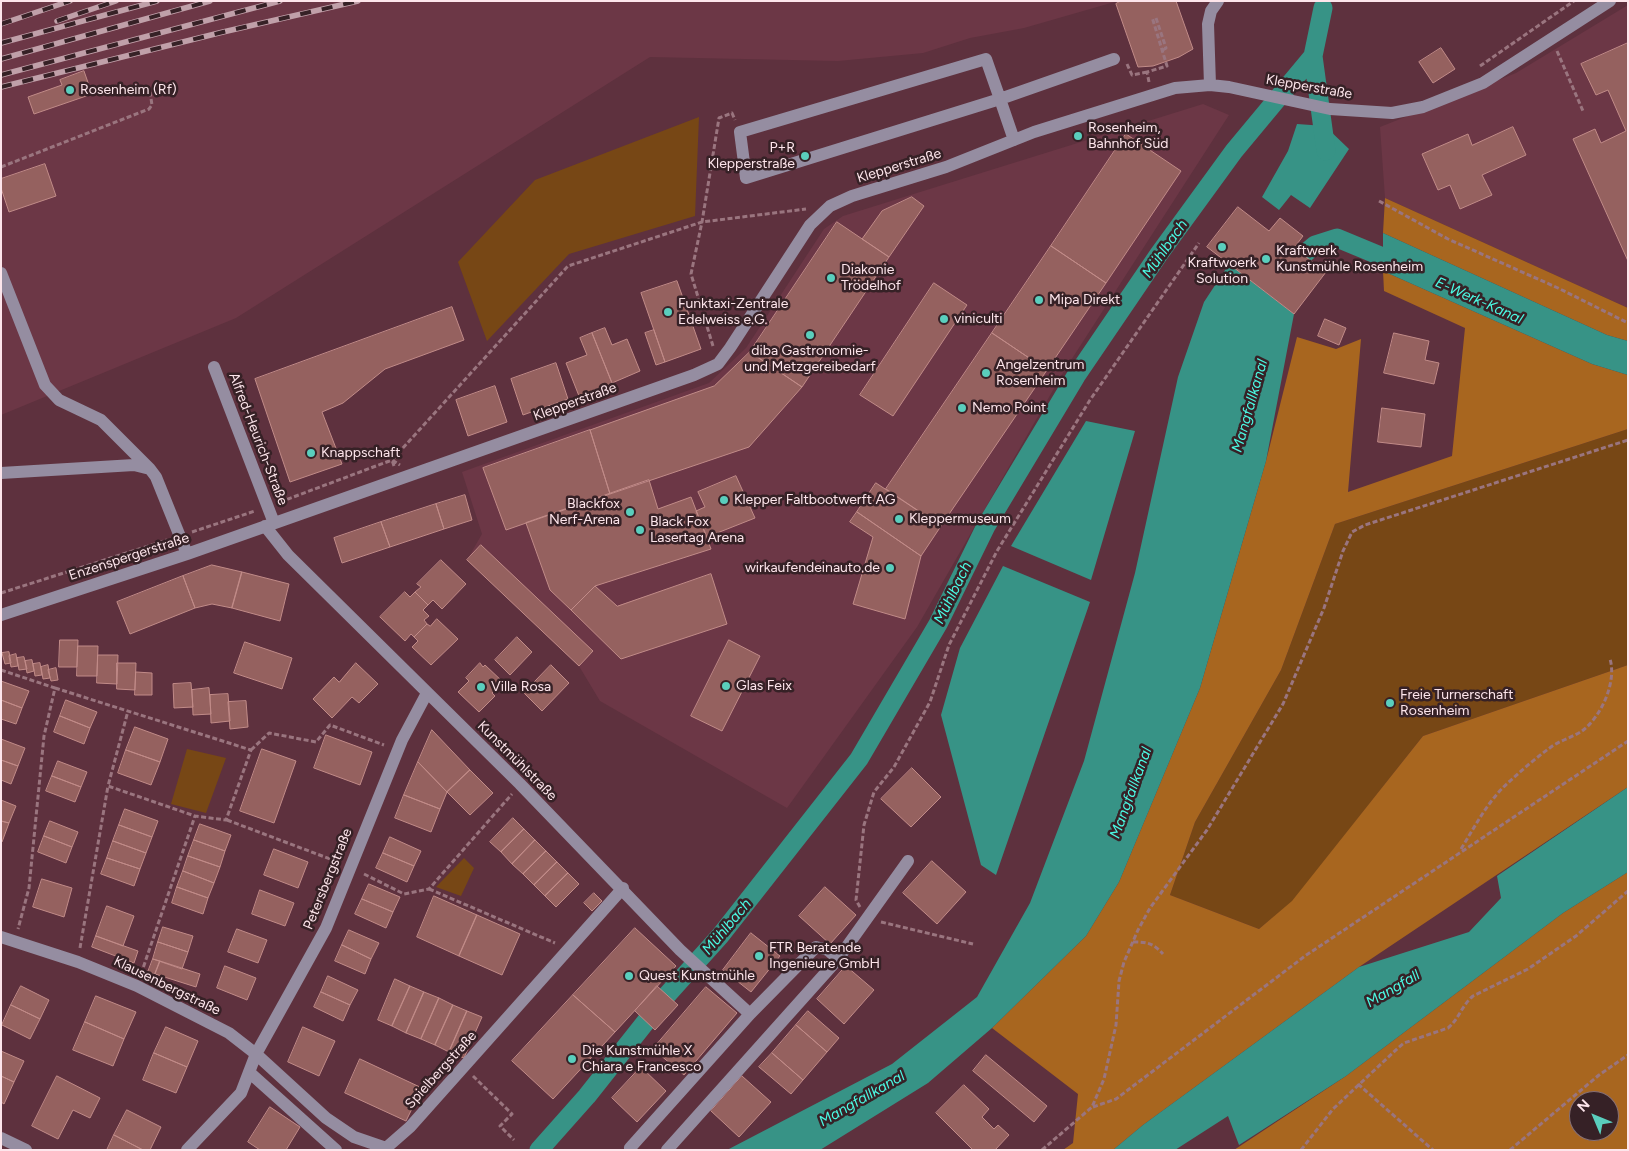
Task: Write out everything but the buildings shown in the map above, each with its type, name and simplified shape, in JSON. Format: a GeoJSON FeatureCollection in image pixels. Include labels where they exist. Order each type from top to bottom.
{"type":"FeatureCollection","features":[{"type":"Feature","properties":{"kind":"street"},"geometry":{"type":"LineString","coordinates":[[1210,85],[1208,24],[1211,10],[1218,1]]}},
{"type":"Feature","properties":{"kind":"street","name":"Klepperstraße"},"geometry":{"type":"LineString","coordinates":[[270,524],[694,375],[718,364],[810,225],[830,206],[852,196],[946,168],[1014,140],[1175,88],[1210,85],[1330,109],[1392,113],[1436,103],[1483,83],[1610,1]]}},
{"type":"Feature","properties":{"kind":"street"},"geometry":{"type":"LineString","coordinates":[[1014,140],[1000,98],[986,59],[740,132],[746,178],[1000,98],[1114,59]]}},
{"type":"Feature","properties":{"kind":"street"},"geometry":{"type":"LineString","coordinates":[[1,273],[45,386],[59,400],[101,420],[156,476],[187,554]]}},
{"type":"Feature","properties":{"kind":"street","name":"Alfred-Heurich-Straße"},"geometry":{"type":"LineString","coordinates":[[214,366],[266,507],[270,524]]}},
{"type":"Feature","properties":{"kind":"street"},"geometry":{"type":"LineString","coordinates":[[1,473],[134,465],[150,469]]}},
{"type":"Feature","properties":{"kind":"street","name":"Enzenspergerstraße"},"geometry":{"type":"LineString","coordinates":[[1,615],[187,554],[270,524]]}},
{"type":"Feature","properties":{"kind":"street","name":"Kunstmühlstraße"},"geometry":{"type":"LineString","coordinates":[[270,524],[288,555],[520,784],[623,888],[680,950],[750,1014]]}},
{"type":"Feature","properties":{"kind":"street","name":"Petersbergstraße"},"geometry":{"type":"LineString","coordinates":[[187,1150],[241,1093],[256,1054],[326,928],[349,866],[397,750],[427,693]]}},
{"type":"Feature","properties":{"kind":"street"},"geometry":{"type":"LineString","coordinates":[[667,1150],[838,959],[908,861]]}},
{"type":"Feature","properties":{"kind":"street","name":"Spielbergstraße"},"geometry":{"type":"LineString","coordinates":[[256,1054],[326,1118],[354,1137],[386,1148],[410,1128],[623,888]]}},
{"type":"Feature","properties":{"kind":"street","name":"Klausenbergstraße"},"geometry":{"type":"LineString","coordinates":[[1,937],[78,962],[137,986],[229,1032],[256,1054]]}},
{"type":"Feature","properties":{"kind":"street"},"geometry":{"type":"LineString","coordinates":[[631,1150],[630,1148],[750,1014],[816,947],[828,950],[838,959]]}},
{"type":"Feature","properties":{"kind":"street"},"geometry":{"type":"LineString","coordinates":[[249,1072],[336,1150]]}},
{"type":"Feature","properties":{"kind":"street"},"geometry":{"type":"LineString","coordinates":[[1,1138],[26,1150]]}},
{"type":"Feature","properties":{"kind":"path"},"geometry":{"type":"LineString","coordinates":[[1114,59],[1124,57],[1132,75],[1166,66],[1154,17]]}},
{"type":"Feature","properties":{"kind":"path"},"geometry":{"type":"LineString","coordinates":[[1552,39],[1583,112]]}},
{"type":"Feature","properties":{"kind":"path"},"geometry":{"type":"LineString","coordinates":[[1147,72],[1152,94]]}},
{"type":"Feature","properties":{"kind":"path"},"geometry":{"type":"LineString","coordinates":[[1,166],[148,109],[152,105],[150,92]]}},
{"type":"Feature","properties":{"kind":"path"},"geometry":{"type":"LineString","coordinates":[[718,364],[691,274],[702,222],[719,118],[732,113],[740,132]]}},
{"type":"Feature","properties":{"kind":"path"},"geometry":{"type":"LineString","coordinates":[[1379,201],[1448,239],[1558,288],[1628,322]]}},
{"type":"Feature","properties":{"kind":"path"},"geometry":{"type":"LineString","coordinates":[[1,594],[266,507],[392,460],[568,266],[702,222],[830,206]]}},
{"type":"Feature","properties":{"kind":"path"},"geometry":{"type":"LineString","coordinates":[[973,944],[867,919],[856,900],[864,825],[874,792],[894,767],[930,702],[949,645],[997,551],[1090,400],[1200,243]]}},
{"type":"Feature","properties":{"kind":"path"},"geometry":{"type":"LineString","coordinates":[[1092,1107],[1104,1080],[1116,1025],[1119,980],[1132,942],[1150,908],[1207,830],[1283,704],[1324,608],[1342,551],[1352,532],[1365,524],[1628,440]]}},
{"type":"Feature","properties":{"kind":"path"},"geometry":{"type":"LineString","coordinates":[[392,460],[398,478]]}},
{"type":"Feature","properties":{"kind":"path"},"geometry":{"type":"LineString","coordinates":[[1459,852],[1483,812],[1510,781],[1551,747],[1580,732],[1592,721],[1607,692],[1611,679],[1613,667],[1610,659]]}},
{"type":"Feature","properties":{"kind":"path"},"geometry":{"type":"LineString","coordinates":[[1,670],[251,750]]}},
{"type":"Feature","properties":{"kind":"path"},"geometry":{"type":"LineString","coordinates":[[15,942],[29,888],[44,736],[55,688]]}},
{"type":"Feature","properties":{"kind":"path"},"geometry":{"type":"LineString","coordinates":[[78,962],[108,786],[128,711]]}},
{"type":"Feature","properties":{"kind":"path"},"geometry":{"type":"LineString","coordinates":[[226,820],[251,750],[269,733],[316,742],[330,725],[397,750]]}},
{"type":"Feature","properties":{"kind":"path"},"geometry":{"type":"LineString","coordinates":[[1042,1150],[1092,1107],[1116,1099],[1305,956],[1628,741]]}},
{"type":"Feature","properties":{"kind":"path"},"geometry":{"type":"LineString","coordinates":[[429,889],[520,784]]}},
{"type":"Feature","properties":{"kind":"path"},"geometry":{"type":"LineString","coordinates":[[108,786],[195,816],[226,820],[349,866],[404,894],[429,889],[568,949]]}},
{"type":"Feature","properties":{"kind":"path"},"geometry":{"type":"LineString","coordinates":[[137,986],[195,816]]}},
{"type":"Feature","properties":{"kind":"path"},"geometry":{"type":"LineString","coordinates":[[1301,1150],[1332,1109],[1404,1043],[1448,1028],[1454,1023],[1466,1002],[1473,996],[1528,969],[1576,936],[1628,890]]}},
{"type":"Feature","properties":{"kind":"path"},"geometry":{"type":"LineString","coordinates":[[1132,942],[1154,944],[1163,954]]}},
{"type":"Feature","properties":{"kind":"path"},"geometry":{"type":"LineString","coordinates":[[1510,1150],[1599,1075],[1628,1056]]}},
{"type":"Feature","properties":{"kind":"path"},"geometry":{"type":"LineString","coordinates":[[464,1067],[512,1114],[500,1126],[514,1140]]}},
{"type":"Feature","properties":{"kind":"path"},"geometry":{"type":"LineString","coordinates":[[1358,1084],[1433,1150]]}},
{"type":"Feature","properties":{"kind":"shaded area"},"geometry":{"type":"Polygon","coordinates":[[[1,1],[1118,1],[1024,28],[970,38],[923,53],[838,61],[650,57],[236,318],[1,415],[1,1]]]}},
{"type":"Feature","properties":{"kind":"shaded area"},"geometry":{"type":"Polygon","coordinates":[[[1628,5],[1628,308],[1385,198],[1380,127],[1516,73],[1628,5]]]}},
{"type":"Feature","properties":{"kind":"shaded area"},"geometry":{"type":"Polygon","coordinates":[[[1203,104],[1229,115],[1064,371],[917,627],[787,808],[600,701],[579,666],[467,560],[482,534],[462,472],[709,383],[746,348],[824,229],[843,216],[1203,104]]]}},
{"type":"Feature","properties":{"kind":"shaded area"},"geometry":{"type":"Polygon","coordinates":[[[699,117],[695,216],[569,254],[487,341],[458,262],[535,180],[699,117]]]}},
{"type":"Feature","properties":{"kind":"shaded area"},"geometry":{"type":"Polygon","coordinates":[[[1385,198],[1628,308],[1628,341],[1607,335],[1383,233],[1385,198]]]}},
{"type":"Feature","properties":{"kind":"shaded area"},"geometry":{"type":"Polygon","coordinates":[[[1383,271],[1592,364],[1628,375],[1628,429],[1335,524],[1281,670],[1195,822],[1170,895],[1259,929],[1292,901],[1423,736],[1628,665],[1628,787],[1359,967],[1143,1125],[1113,1150],[1063,1150],[1073,1143],[1078,1094],[992,1028],[1086,936],[1119,882],[1200,688],[1266,461],[1297,337],[1336,349],[1361,339],[1348,492],[1452,456],[1465,328],[1384,291],[1383,271]]]}},
{"type":"Feature","properties":{"kind":"shaded area","name":"Freie Turnerschaft Rosenheim"},"geometry":{"type":"Polygon","coordinates":[[[1628,429],[1628,665],[1423,736],[1292,902],[1259,929],[1170,895],[1195,822],[1281,670],[1335,524],[1628,429]]]}},
{"type":"Feature","properties":{"kind":"shaded area"},"geometry":{"type":"Polygon","coordinates":[[[187,749],[226,758],[206,813],[171,804],[187,749]]]}},
{"type":"Feature","properties":{"kind":"shaded area"},"geometry":{"type":"Polygon","coordinates":[[[464,858],[474,868],[461,896],[436,887],[464,858]]]}},
{"type":"Feature","properties":{"kind":"shaded area"},"geometry":{"type":"Polygon","coordinates":[[[1628,872],[1628,1150],[1234,1150],[1346,1076],[1563,913],[1628,872]]]}},
{"type":"Feature","properties":{"kind":"water"},"geometry":{"type":"Polygon","coordinates":[[[1297,124],[1325,126],[1349,149],[1310,208],[1291,195],[1279,210],[1262,197],[1288,151],[1297,124]]]}},
{"type":"Feature","properties":{"kind":"water"},"geometry":{"type":"Polygon","coordinates":[[[1383,233],[1607,335],[1628,341],[1628,375],[1592,364],[1383,271],[1383,233]]]}},
{"type":"Feature","properties":{"kind":"water","name":"Mangfallkanal"},"geometry":{"type":"Polygon","coordinates":[[[1229,264],[1294,314],[1266,461],[1200,688],[1119,882],[1086,936],[992,1028],[928,1083],[820,1150],[727,1150],[892,1064],[977,997],[1030,903],[1084,761],[1135,573],[1178,377],[1204,302],[1229,264]]]}},
{"type":"Feature","properties":{"kind":"water"},"geometry":{"type":"Polygon","coordinates":[[[1086,421],[1135,431],[1091,580],[1011,546],[1086,421]]]}},
{"type":"Feature","properties":{"kind":"water"},"geometry":{"type":"Polygon","coordinates":[[[1003,566],[1090,602],[996,875],[981,865],[941,715],[960,648],[1003,566]]]}},
{"type":"Feature","properties":{"kind":"water","name":"Mangfall"},"geometry":{"type":"Polygon","coordinates":[[[1628,787],[1628,872],[1563,913],[1346,1076],[1239,1145],[1228,1116],[1175,1150],[1113,1150],[1143,1125],[1359,967],[1469,932],[1501,898],[1497,876],[1628,787]]]}},
{"type":"Feature","properties":{"kind":"waterway","name":"Mühlbach"},"geometry":{"type":"LineString","coordinates":[[539,1150],[587,1096],[667,995],[720,936],[859,759],[938,624],[986,526],[1076,376],[1159,254],[1234,151],[1313,56],[1323,8]]}},
{"type":"Feature","properties":{"kind":"waterway"},"geometry":{"type":"LineString","coordinates":[[1313,56],[1326,151]]}},
{"type":"Feature","properties":{"kind":"waterway","name":"E-Werk-Kanal"},"geometry":{"type":"LineString","coordinates":[[1303,255],[1315,245],[1337,238],[1407,267]]}},
{"type":"Feature","properties":{"kind":"railway"},"geometry":{"type":"LineString","coordinates":[[1,24],[70,1]]}},
{"type":"Feature","properties":{"kind":"railway"},"geometry":{"type":"LineString","coordinates":[[57,21],[116,1]]}},
{"type":"Feature","properties":{"kind":"railway"},"geometry":{"type":"LineString","coordinates":[[1,43],[157,1]]}},
{"type":"Feature","properties":{"kind":"railway"},"geometry":{"type":"LineString","coordinates":[[1,59],[210,1]]}},
{"type":"Feature","properties":{"kind":"railway"},"geometry":{"type":"LineString","coordinates":[[1,75],[280,1]]}},
{"type":"Feature","properties":{"kind":"railway"},"geometry":{"type":"LineString","coordinates":[[1,87],[358,1]]}},
{"type":"Feature","properties":{"kind":"place","name":"Rosenheim (Rf)"},"geometry":{"type":"Point","coordinates":[70,90]}},
{"type":"Feature","properties":{"kind":"place","name":"Rosenheim, Bahnhof Süd"},"geometry":{"type":"Point","coordinates":[1078,136]}},
{"type":"Feature","properties":{"kind":"place","name":"P+R Klepperstraße"},"geometry":{"type":"Point","coordinates":[805,156]}},
{"type":"Feature","properties":{"kind":"place","name":"Kraftwoerk Solution"},"geometry":{"type":"Point","coordinates":[1222,247]}},
{"type":"Feature","properties":{"kind":"place","name":"Kraftwerk Kunstmühle Rosenheim"},"geometry":{"type":"Point","coordinates":[1266,259]}},
{"type":"Feature","properties":{"kind":"place","name":"Diakonie Trödelhof"},"geometry":{"type":"Point","coordinates":[831,278]}},
{"type":"Feature","properties":{"kind":"place","name":"Mipa Direkt"},"geometry":{"type":"Point","coordinates":[1039,300]}},
{"type":"Feature","properties":{"kind":"place","name":"Funktaxi-Zentrale Edelweiss e.G."},"geometry":{"type":"Point","coordinates":[668,312]}},
{"type":"Feature","properties":{"kind":"place","name":"viniculti"},"geometry":{"type":"Point","coordinates":[944,319]}},
{"type":"Feature","properties":{"kind":"place","name":"diba Gastronomie- und Metzgereibedarf"},"geometry":{"type":"Point","coordinates":[810,335]}},
{"type":"Feature","properties":{"kind":"place","name":"Angelzentrum Rosenheim"},"geometry":{"type":"Point","coordinates":[986,373]}},
{"type":"Feature","properties":{"kind":"place","name":"Nemo Point"},"geometry":{"type":"Point","coordinates":[962,408]}},
{"type":"Feature","properties":{"kind":"place","name":"Knappschaft"},"geometry":{"type":"Point","coordinates":[311,453]}},
{"type":"Feature","properties":{"kind":"place","name":"Klepper Faltbootwerft AG"},"geometry":{"type":"Point","coordinates":[724,500]}},
{"type":"Feature","properties":{"kind":"place","name":"Blackfox Nerf-Arena"},"geometry":{"type":"Point","coordinates":[630,512]}},
{"type":"Feature","properties":{"kind":"place","name":"Kleppermuseum"},"geometry":{"type":"Point","coordinates":[899,519]}},
{"type":"Feature","properties":{"kind":"place","name":"Black Fox Lasertag Arena"},"geometry":{"type":"Point","coordinates":[640,530]}},
{"type":"Feature","properties":{"kind":"place","name":"wirkaufendeinauto.de"},"geometry":{"type":"Point","coordinates":[890,568]}},
{"type":"Feature","properties":{"kind":"place","name":"Glas Feix"},"geometry":{"type":"Point","coordinates":[726,686]}},
{"type":"Feature","properties":{"kind":"place","name":"Villa Rosa"},"geometry":{"type":"Point","coordinates":[481,687]}},
{"type":"Feature","properties":{"kind":"place","name":"Freie Turnerschaft Rosenheim"},"geometry":{"type":"Point","coordinates":[1390,703]}},
{"type":"Feature","properties":{"kind":"place","name":"FTR Beratende Ingenieure GmbH"},"geometry":{"type":"Point","coordinates":[759,956]}},
{"type":"Feature","properties":{"kind":"place","name":"Quest Kunstmühle"},"geometry":{"type":"Point","coordinates":[629,976]}},
{"type":"Feature","properties":{"kind":"place","name":"Die Kunstmühle X Chiara e Francesco"},"geometry":{"type":"Point","coordinates":[572,1059]}}]}
